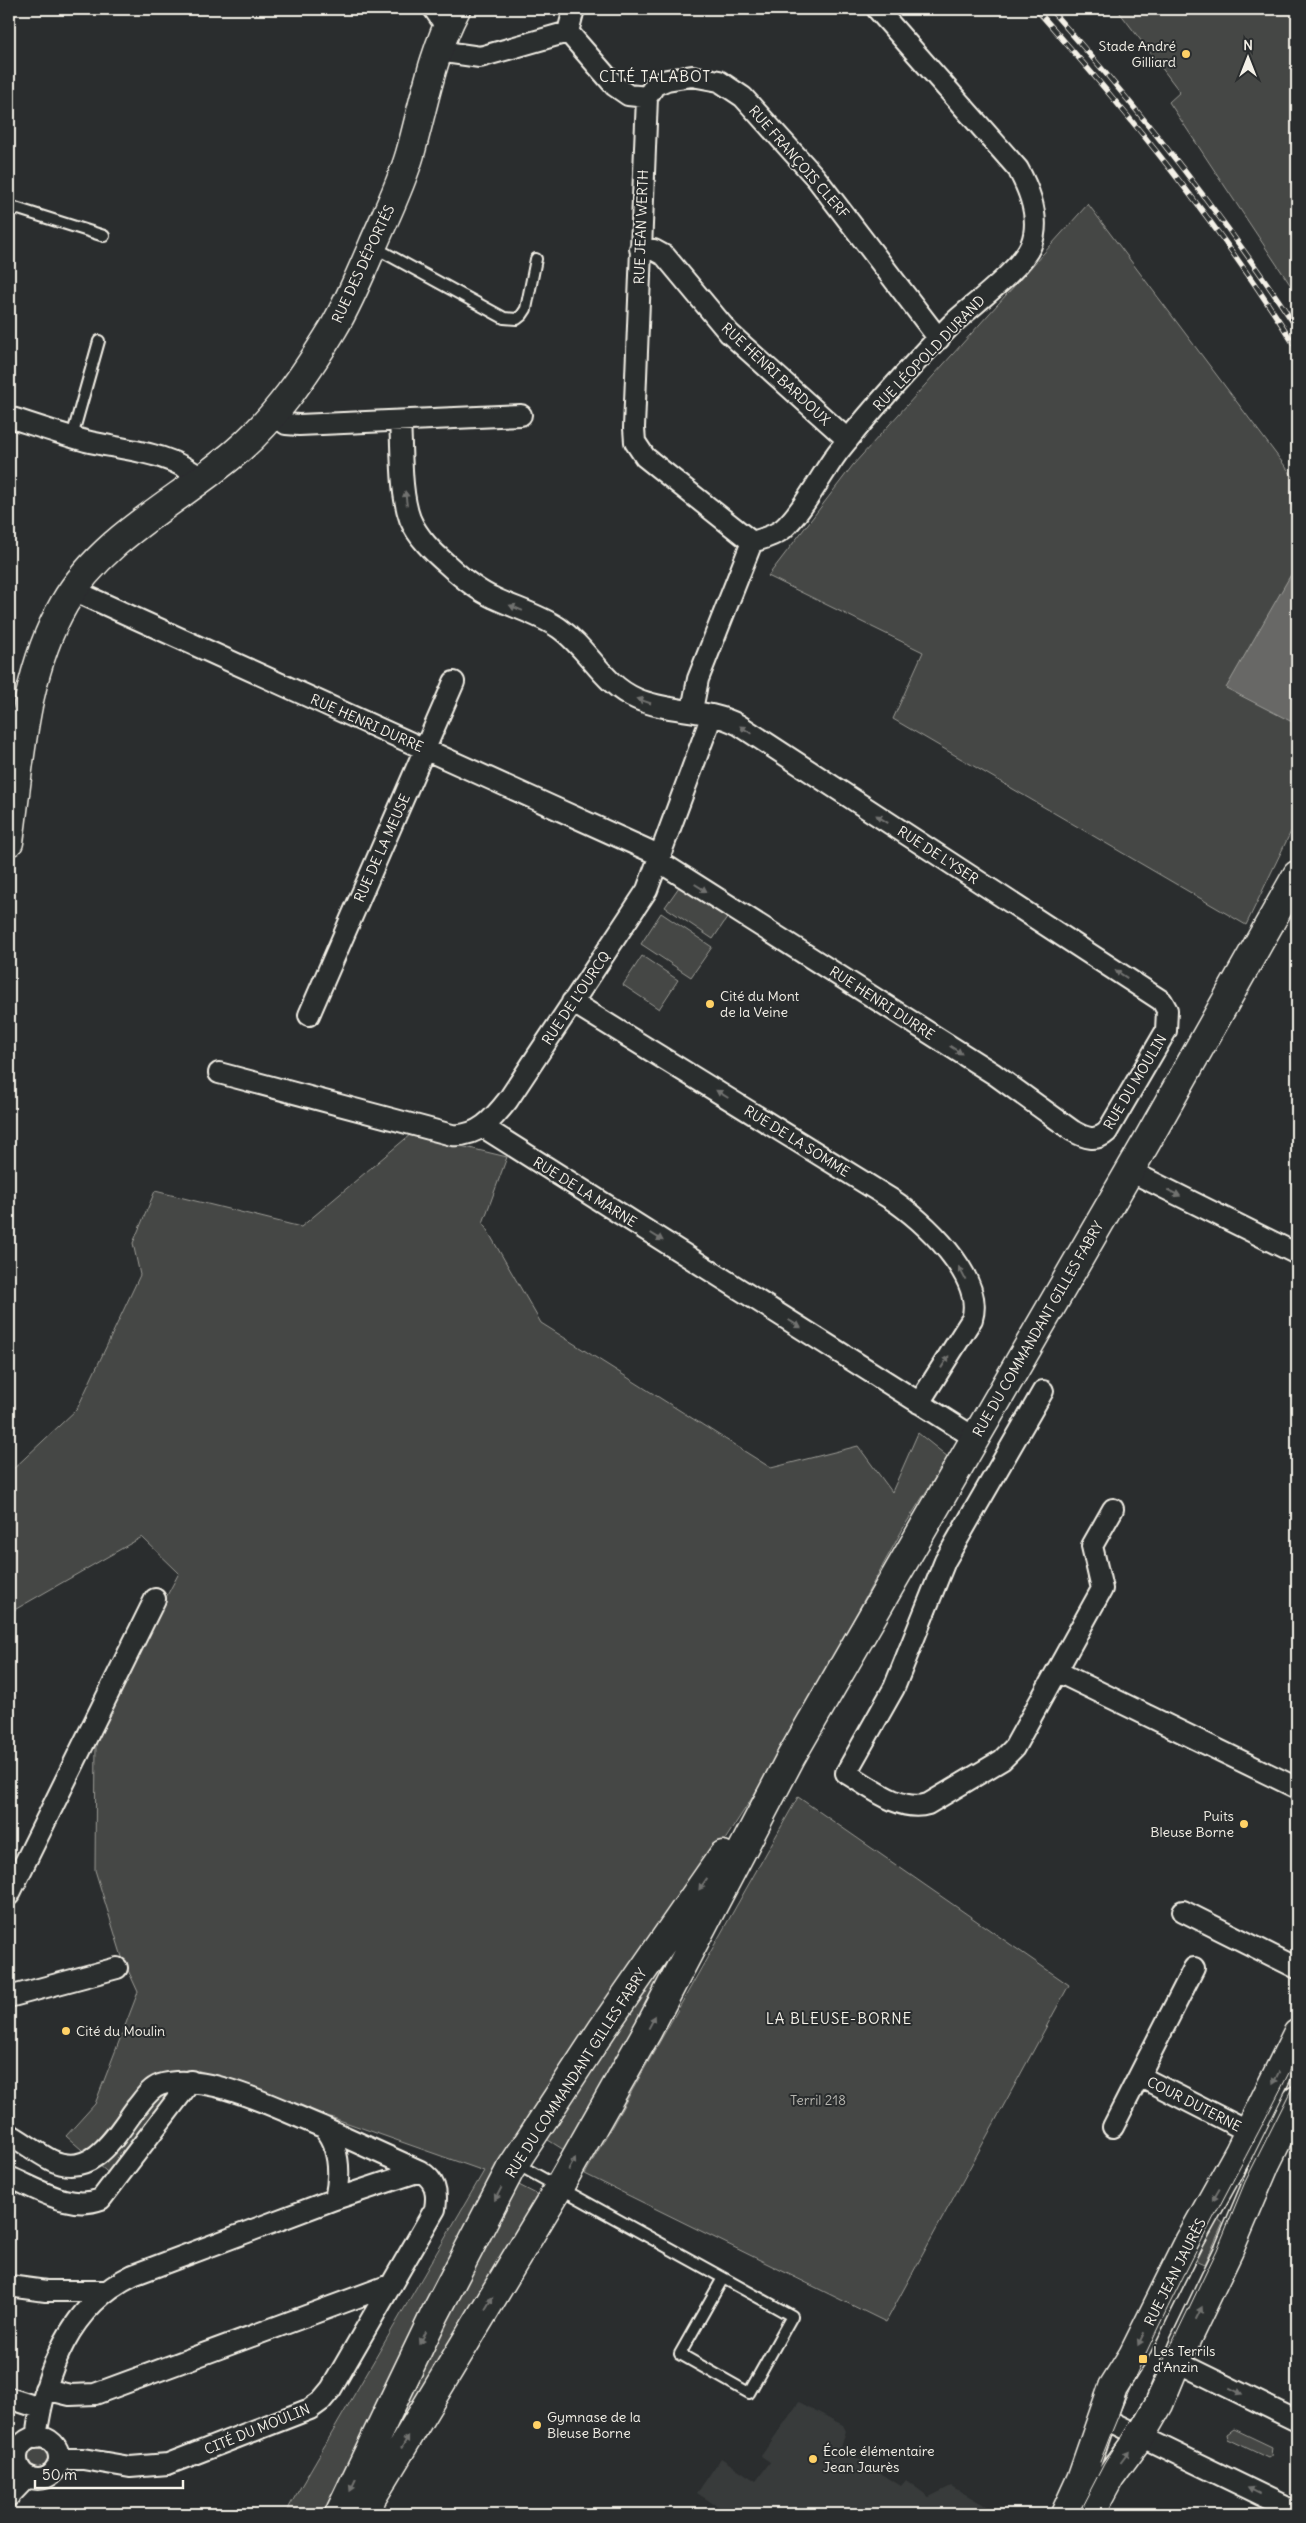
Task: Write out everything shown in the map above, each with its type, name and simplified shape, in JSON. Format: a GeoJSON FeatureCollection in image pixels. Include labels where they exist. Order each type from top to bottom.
{"type":"FeatureCollection","features":[{"type":"Feature","properties":{"kind":"street"},"geometry":{"type":"LineString","coordinates":[[568,32],[574,9]]}},
{"type":"Feature","properties":{"kind":"street","name":"RUE LÉOPOLD DURAND"},"geometry":{"type":"LineString","coordinates":[[752,542],[777,533],[787,524],[848,440],[939,339],[1014,268],[1028,252],[1034,234],[1031,199],[1023,179],[1011,160],[877,9]]}},
{"type":"Feature","properties":{"kind":"street"},"geometry":{"type":"LineString","coordinates":[[444,24],[480,57],[568,32]]}},
{"type":"Feature","properties":{"kind":"street","name":"RUE DES DÉPORTÉS"},"geometry":{"type":"LineString","coordinates":[[9,842],[34,680],[53,625],[73,590],[108,552],[236,453],[273,414],[341,315],[373,246],[405,169],[444,24]]}},
{"type":"Feature","properties":{"kind":"street"},"geometry":{"type":"LineString","coordinates":[[568,32],[615,86],[628,94],[647,97]]}},
{"type":"Feature","properties":{"kind":"street","name":"RUE FRANÇOIS CLERF"},"geometry":{"type":"LineString","coordinates":[[647,97],[655,85],[667,80],[692,76],[719,81],[743,97],[816,178],[939,339]]}},
{"type":"Feature","properties":{"kind":"street","name":"RUE JEAN WERTH"},"geometry":{"type":"LineString","coordinates":[[647,97],[634,428],[638,448],[644,457],[752,542]]}},
{"type":"Feature","properties":{"kind":"street","name":"RUE HENRI BARDOUX"},"geometry":{"type":"LineString","coordinates":[[640,249],[654,250],[665,256],[724,327],[848,440]]}},
{"type":"Feature","properties":{"kind":"street"},"geometry":{"type":"LineString","coordinates":[[273,414],[286,424],[299,426],[520,415]]}},
{"type":"Feature","properties":{"kind":"street"},"geometry":{"type":"LineString","coordinates":[[9,417],[72,437],[168,461],[189,469],[201,479]]}},
{"type":"Feature","properties":{"kind":"street","name":"RUE DE L'YSER"},"geometry":{"type":"LineString","coordinates":[[400,421],[408,511],[418,533],[433,552],[464,580],[483,593],[560,629],[605,677],[628,694],[657,706],[702,712],[739,725],[1162,1001]]}},
{"type":"Feature","properties":{"kind":"street"},"geometry":{"type":"LineString","coordinates":[[702,712],[698,679],[752,542]]}},
{"type":"Feature","properties":{"kind":"street","name":"RUE HENRI DURRE"},"geometry":{"type":"LineString","coordinates":[[73,590],[661,859],[994,1074],[1074,1131],[1092,1138],[1103,1136]]}},
{"type":"Feature","properties":{"kind":"street","name":"RUE DE LA MEUSE"},"geometry":{"type":"LineString","coordinates":[[309,1014],[454,682]]}},
{"type":"Feature","properties":{"kind":"street","name":"RUE DE L'OURCQ"},"geometry":{"type":"LineString","coordinates":[[483,1127],[508,1100],[643,898],[661,859],[702,712]]}},
{"type":"Feature","properties":{"kind":"street","name":"RUE DU COMMANDANT GILLES FABRY"},"geometry":{"type":"LineString","coordinates":[[362,2514],[559,2187],[648,2030],[791,1757],[1291,891],[1297,876]]}},
{"type":"Feature","properties":{"kind":"street","name":"RUE DU MOULIN"},"geometry":{"type":"LineString","coordinates":[[1103,1136],[1114,1122],[1166,1031],[1167,1010],[1162,1001]]}},
{"type":"Feature","properties":{"kind":"street","name":"RUE DE LA SOMME"},"geometry":{"type":"LineString","coordinates":[[572,1002],[907,1210],[934,1235],[957,1265],[974,1300],[972,1319],[919,1403]]}},
{"type":"Feature","properties":{"kind":"street"},"geometry":{"type":"LineString","coordinates":[[218,1073],[452,1134],[471,1134],[483,1127]]}},
{"type":"Feature","properties":{"kind":"street","name":"RUE DE LA MARNE"},"geometry":{"type":"LineString","coordinates":[[483,1127],[974,1438]]}},
{"type":"Feature","properties":{"kind":"street"},"geometry":{"type":"LineString","coordinates":[[1130,1171],[1297,1254]]}},
{"type":"Feature","properties":{"kind":"street"},"geometry":{"type":"LineString","coordinates":[[1043,1391],[945,1561],[926,1604],[894,1688],[846,1773],[908,1807],[928,1804],[1002,1760],[1014,1748],[1058,1672],[1102,1589],[1092,1546],[1113,1509]]}},
{"type":"Feature","properties":{"kind":"street"},"geometry":{"type":"LineString","coordinates":[[9,1895],[155,1599]]}},
{"type":"Feature","properties":{"kind":"street"},"geometry":{"type":"LineString","coordinates":[[1058,1672],[1297,1788]]}},
{"type":"Feature","properties":{"kind":"street","name":"RUE DU COMMANDANT GILLES FABRY"},"geometry":{"type":"LineString","coordinates":[[340,2514],[434,2316],[515,2162],[603,2028],[791,1757]]}},
{"type":"Feature","properties":{"kind":"street"},"geometry":{"type":"LineString","coordinates":[[1183,1911],[1297,1968]]}},
{"type":"Feature","properties":{"kind":"street"},"geometry":{"type":"LineString","coordinates":[[9,1997],[117,1968]]}},
{"type":"Feature","properties":{"kind":"street","name":"COUR DUTERNE"},"geometry":{"type":"LineString","coordinates":[[1113,2127],[1194,1968]]}},
{"type":"Feature","properties":{"kind":"street","name":"RUE JEAN JAURÈS"},"geometry":{"type":"LineString","coordinates":[[1065,2514],[1081,2479],[1113,2386],[1133,2356],[1190,2240],[1249,2132],[1297,2034]]}},
{"type":"Feature","properties":{"kind":"street","name":"COUR DUTERNE"},"geometry":{"type":"LineString","coordinates":[[1138,2076],[1249,2132]]}},
{"type":"Feature","properties":{"kind":"street"},"geometry":{"type":"LineString","coordinates":[[9,2177],[67,2201],[85,2203],[101,2199],[191,2081]]}},
{"type":"Feature","properties":{"kind":"street","name":"CITÉ DU MOULIN"},"geometry":{"type":"LineString","coordinates":[[9,2134],[58,2162],[86,2162],[94,2160],[107,2147],[152,2089],[166,2083],[191,2081],[220,2087],[323,2127],[420,2171],[434,2184],[437,2196],[435,2209],[331,2389],[322,2401],[310,2409],[168,2464],[130,2467],[83,2459],[59,2459]]}},
{"type":"Feature","properties":{"kind":"street"},"geometry":{"type":"LineString","coordinates":[[1090,2514],[1110,2477],[1141,2435],[1159,2404],[1266,2163],[1297,2100]]}},
{"type":"Feature","properties":{"kind":"street"},"geometry":{"type":"LineString","coordinates":[[323,2127],[332,2141],[338,2157],[338,2180],[335,2199]]}},
{"type":"Feature","properties":{"kind":"street"},"geometry":{"type":"LineString","coordinates":[[36,2438],[42,2398],[51,2370],[67,2336],[87,2307],[105,2291],[133,2275],[335,2199],[420,2171]]}},
{"type":"Feature","properties":{"kind":"street"},"geometry":{"type":"LineString","coordinates":[[9,2398],[42,2398],[95,2394],[390,2285]]}},
{"type":"Feature","properties":{"kind":"street"},"geometry":{"type":"LineString","coordinates":[[9,2286],[46,2291],[105,2291]]}},
{"type":"Feature","properties":{"kind":"street"},"geometry":{"type":"LineString","coordinates":[[1177,2362],[1297,2421]]}},
{"type":"Feature","properties":{"kind":"street"},"geometry":{"type":"LineString","coordinates":[[1101,2417],[1297,2512]]}},
{"type":"Feature","properties":{"kind":"street"},"geometry":{"type":"LineString","coordinates":[[36,2438],[47,2439],[52,2443],[59,2459],[56,2469],[48,2476],[35,2479],[28,2476],[19,2466],[18,2452],[26,2441],[36,2438]]}},
{"type":"Feature","properties":{"kind":"street"},"geometry":{"type":"LineString","coordinates":[[9,2496],[28,2476]]}},
{"type":"Feature","properties":{"kind":"lane"},"geometry":{"type":"LineString","coordinates":[[9,206],[104,236]]}},
{"type":"Feature","properties":{"kind":"lane"},"geometry":{"type":"LineString","coordinates":[[373,246],[504,318],[511,319],[522,315],[526,309],[536,259]]}},
{"type":"Feature","properties":{"kind":"lane"},"geometry":{"type":"LineString","coordinates":[[72,437],[98,341]]}},
{"type":"Feature","properties":{"kind":"lane"},"geometry":{"type":"LineString","coordinates":[[515,2162],[792,2316],[749,2393],[680,2354],[722,2278]]}},
{"type":"Feature","properties":{"kind":"shaded area"},"geometry":{"type":"Polygon","coordinates":[[[1297,564],[1297,722],[1296,724],[1226,688],[1297,564]]]}},
{"type":"Feature","properties":{"kind":"shaded area","name":"École élémentaire Jean Jaurès"},"geometry":{"type":"Polygon","coordinates":[[[799,2402],[843,2425],[846,2431],[841,2448],[901,2486],[906,2480],[929,2497],[951,2486],[1000,2514],[729,2514],[697,2493],[721,2458],[756,2481],[770,2462],[761,2456],[799,2402]]]}},
{"type":"Feature","properties":{"kind":"green space"},"geometry":{"type":"Polygon","coordinates":[[[1117,9],[1297,9],[1297,295],[1169,102],[1180,92],[1117,9]]]}},
{"type":"Feature","properties":{"kind":"green space"},"geometry":{"type":"Polygon","coordinates":[[[1088,204],[1297,482],[1297,819],[1246,925],[893,719],[923,652],[768,576],[853,465],[1088,204]]]}},
{"type":"Feature","properties":{"kind":"green space"},"geometry":{"type":"Polygon","coordinates":[[[679,887],[727,918],[713,939],[665,907],[679,887]]]}},
{"type":"Feature","properties":{"kind":"green space"},"geometry":{"type":"Polygon","coordinates":[[[661,913],[712,947],[691,977],[641,944],[661,913]]]}},
{"type":"Feature","properties":{"kind":"green space"},"geometry":{"type":"Polygon","coordinates":[[[642,956],[678,980],[659,1009],[623,985],[642,956]]]}},
{"type":"Feature","properties":{"kind":"green space"},"geometry":{"type":"Polygon","coordinates":[[[411,1134],[507,1157],[483,1223],[541,1323],[771,1468],[858,1446],[892,1492],[918,1433],[948,1457],[905,1525],[793,1729],[752,1798],[695,1886],[510,2144],[418,2322],[325,2514],[285,2514],[484,2171],[197,2070],[114,2178],[66,2136],[95,2104],[138,1992],[122,1957],[95,1870],[96,1737],[139,1648],[179,1573],[142,1537],[9,1613],[9,1473],[77,1409],[140,1275],[133,1243],[155,1191],[301,1227],[411,1134]]]}},
{"type":"Feature","properties":{"kind":"green space","name":"Terril 218"},"geometry":{"type":"Polygon","coordinates":[[[798,1797],[1069,1985],[886,2322],[585,2174],[798,1797]]]}},
{"type":"Feature","properties":{"kind":"green space"},"geometry":{"type":"Polygon","coordinates":[[[686,1927],[695,1933],[569,2153],[540,2135],[686,1927]]]}},
{"type":"Feature","properties":{"kind":"green space"},"geometry":{"type":"Polygon","coordinates":[[[513,2182],[544,2198],[369,2490],[416,2367],[513,2182]]]}},
{"type":"Feature","properties":{"kind":"green space"},"geometry":{"type":"Polygon","coordinates":[[[1218,2219],[1223,2223],[1205,2264],[1196,2260],[1218,2219]]]}},
{"type":"Feature","properties":{"kind":"green space"},"geometry":{"type":"Polygon","coordinates":[[[1234,2429],[1272,2447],[1271,2456],[1268,2458],[1228,2439],[1227,2434],[1234,2429]]]}},
{"type":"Feature","properties":{"kind":"green space"},"geometry":{"type":"Polygon","coordinates":[[[38,2445],[48,2449],[52,2459],[48,2469],[38,2473],[28,2469],[24,2459],[28,2449],[38,2445]]]}},
{"type":"Feature","properties":{"kind":"tram line"},"geometry":{"type":"LineString","coordinates":[[1100,2462],[1121,2410],[1168,2307],[1297,2057]]}},
{"type":"Feature","properties":{"kind":"tram line"},"geometry":{"type":"LineString","coordinates":[[1078,2514],[1104,2464],[1146,2397],[1217,2250],[1245,2182],[1297,2078]]}},
{"type":"Feature","properties":{"kind":"railway"},"geometry":{"type":"LineString","coordinates":[[1036,9],[1174,173],[1238,259],[1297,349]]}},
{"type":"Feature","properties":{"kind":"railway"},"geometry":{"type":"LineString","coordinates":[[1050,9],[1180,164],[1240,245],[1297,328]]}},
{"type":"Feature","properties":{"kind":"place","name":"Stade André Gilliard"},"geometry":{"type":"Point","coordinates":[1186,54]}},
{"type":"Feature","properties":{"kind":"place","name":"Cité du Mont de la Veine"},"geometry":{"type":"Point","coordinates":[710,1004]}},
{"type":"Feature","properties":{"kind":"place","name":"Puits Bleuse Borne"},"geometry":{"type":"Point","coordinates":[1244,1824]}},
{"type":"Feature","properties":{"kind":"place","name":"Cité du Moulin"},"geometry":{"type":"Point","coordinates":[66,2031]}},
{"type":"Feature","properties":{"kind":"place","name":"Les Terrils d'Anzin"},"geometry":{"type":"Point","coordinates":[1143,2359]}},
{"type":"Feature","properties":{"kind":"place","name":"Gymnase de la Bleuse Borne"},"geometry":{"type":"Point","coordinates":[537,2425]}},
{"type":"Feature","properties":{"kind":"place","name":"École élémentaire Jean Jaurès"},"geometry":{"type":"Point","coordinates":[813,2459]}},
{"type":"Feature","properties":{"kind":"district","name":"CITÉ TALABOT"},"geometry":{"type":"Point","coordinates":[655,77]}},
{"type":"Feature","properties":{"kind":"district","name":"LA BLEUSE-BORNE"},"geometry":{"type":"Point","coordinates":[839,2019]}}]}
